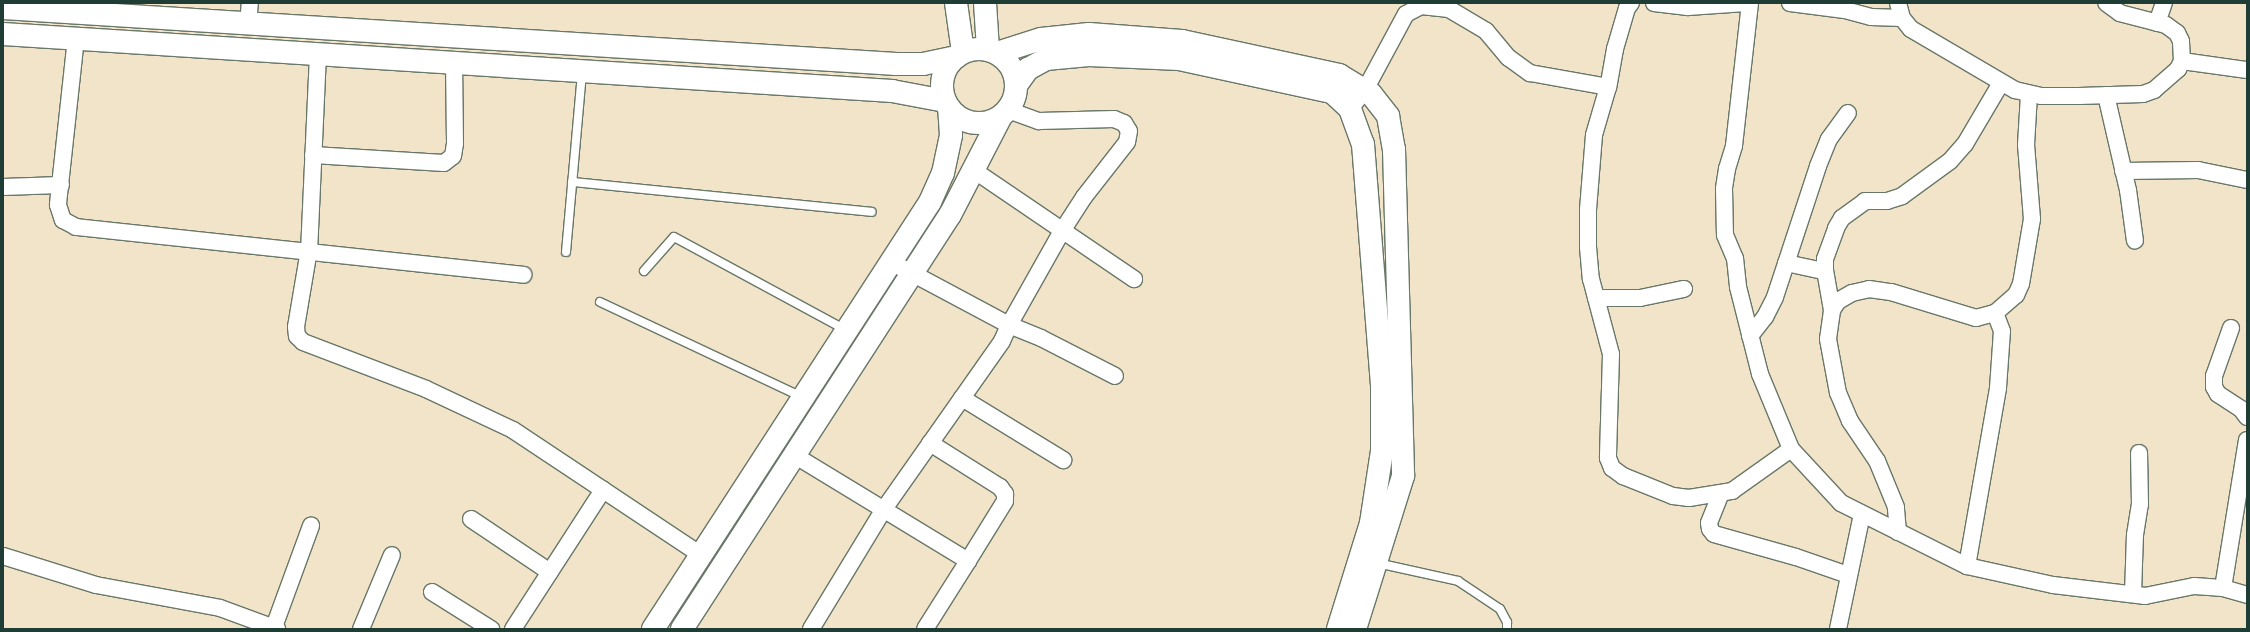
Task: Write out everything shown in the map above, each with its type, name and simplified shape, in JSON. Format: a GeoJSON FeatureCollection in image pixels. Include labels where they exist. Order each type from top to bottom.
{"type":"FeatureCollection","features":[{"type":"Feature","properties":{"kind":"main road"},"geometry":{"type":"LineString","coordinates":[[653,629],[930,202],[943,173],[951,135],[942,82],[949,64],[959,54],[956,3]]}},
{"type":"Feature","properties":{"kind":"main road"},"geometry":{"type":"LineString","coordinates":[[985,3],[992,51],[1011,66],[1017,84]]}},
{"type":"Feature","properties":{"kind":"main road"},"geometry":{"type":"LineString","coordinates":[[3,8],[249,13],[896,64],[923,64],[978,49],[992,51],[1041,38],[1089,34],[1182,41],[1339,74],[1371,94],[1388,116],[1394,148],[1403,435],[1402,476],[1374,563],[1355,629]]}},
{"type":"Feature","properties":{"kind":"main road"},"geometry":{"type":"LineString","coordinates":[[3,34],[892,91],[947,105],[960,118],[974,123],[992,121],[1004,113]]}},
{"type":"Feature","properties":{"kind":"main road"},"geometry":{"type":"LineString","coordinates":[[682,629],[950,215],[972,170],[1004,113],[1013,102],[1017,84],[1028,69],[1046,60],[1089,55],[1179,59],[1332,92],[1350,109],[1363,144],[1382,388],[1382,451],[1371,523],[1338,629]]}},
{"type":"Feature","properties":{"kind":"street"},"geometry":{"type":"LineString","coordinates":[[1631,3],[1627,8],[1615,49],[1608,88],[1594,135],[1588,210],[1588,247],[1596,298],[1611,354],[1608,458],[1612,468],[1623,476],[1673,496],[1689,498],[1721,493],[1740,486],[1791,449]]}},
{"type":"Feature","properties":{"kind":"street"},"geometry":{"type":"LineString","coordinates":[[1654,3],[1688,7],[1746,3]]}},
{"type":"Feature","properties":{"kind":"street"},"geometry":{"type":"LineString","coordinates":[[1750,3],[1734,146],[1727,169],[1724,189],[1725,236],[1735,258],[1738,287],[1760,374],[1791,449],[1841,503],[1967,566],[2053,586],[2145,596],[2194,586],[2223,588],[2247,595]]}},
{"type":"Feature","properties":{"kind":"street"},"geometry":{"type":"LineString","coordinates":[[1790,3],[1845,10],[1871,17],[1900,11],[1911,29],[2001,83],[2029,94],[2142,94],[2154,90],[2178,69],[2182,61],[2181,41],[2177,33],[2166,25],[2120,14],[2106,3]]}},
{"type":"Feature","properties":{"kind":"street"},"geometry":{"type":"LineString","coordinates":[[2157,23],[2164,3]]}},
{"type":"Feature","properties":{"kind":"street"},"geometry":{"type":"LineString","coordinates":[[1350,109],[1365,90],[1407,13],[1436,6],[1449,9],[1486,31],[1509,58],[1530,73],[1608,88]]}},
{"type":"Feature","properties":{"kind":"street"},"geometry":{"type":"LineString","coordinates":[[76,38],[58,205],[63,220],[76,227],[308,250],[523,275]]}},
{"type":"Feature","properties":{"kind":"street"},"geometry":{"type":"LineString","coordinates":[[318,54],[308,250],[296,328],[297,336],[303,342],[426,389],[513,430],[701,554]]}},
{"type":"Feature","properties":{"kind":"street"},"geometry":{"type":"LineString","coordinates":[[2182,61],[2247,70]]}},
{"type":"Feature","properties":{"kind":"street"},"geometry":{"type":"LineString","coordinates":[[313,155],[444,163],[453,156],[455,143],[454,62]]}},
{"type":"Feature","properties":{"kind":"street"},"geometry":{"type":"LineString","coordinates":[[1898,532],[1896,507],[1877,461],[1850,421],[1838,393],[1828,339],[1832,310],[1825,271],[1828,248],[1842,218],[1865,201],[1887,201],[1902,196],[1950,161],[1965,144],[2001,83]]}},
{"type":"Feature","properties":{"kind":"street"},"geometry":{"type":"LineString","coordinates":[[1832,310],[1838,301],[1852,293],[1869,289],[1891,292],[1976,318],[1995,313],[2016,295],[2021,284],[2032,219],[2026,145],[2029,94]]}},
{"type":"Feature","properties":{"kind":"street"},"geometry":{"type":"LineString","coordinates":[[2106,95],[2123,171],[2135,241]]}},
{"type":"Feature","properties":{"kind":"street"},"geometry":{"type":"LineString","coordinates":[[811,629],[884,509],[1002,341],[1009,325],[1062,231],[1127,142],[1129,131],[1124,123],[1114,119],[1040,120],[1004,113]]}},
{"type":"Feature","properties":{"kind":"street"},"geometry":{"type":"LineString","coordinates":[[1750,336],[1764,317],[1775,297],[1818,166],[1829,139],[1848,113]]}},
{"type":"Feature","properties":{"kind":"street"},"geometry":{"type":"LineString","coordinates":[[972,170],[1134,279]]}},
{"type":"Feature","properties":{"kind":"street"},"geometry":{"type":"LineString","coordinates":[[2123,171],[2198,170],[2247,180]]}},
{"type":"Feature","properties":{"kind":"street"},"geometry":{"type":"LineString","coordinates":[[3,187],[61,185]]}},
{"type":"Feature","properties":{"kind":"street"},"geometry":{"type":"LineString","coordinates":[[891,262],[1009,325],[1041,338],[1115,376]]}},
{"type":"Feature","properties":{"kind":"street"},"geometry":{"type":"LineString","coordinates":[[1786,263],[1825,271]]}},
{"type":"Feature","properties":{"kind":"street"},"geometry":{"type":"LineString","coordinates":[[1596,298],[1640,298],[1684,289]]}},
{"type":"Feature","properties":{"kind":"street"},"geometry":{"type":"LineString","coordinates":[[1967,566],[1998,388],[2002,331],[1995,313]]}},
{"type":"Feature","properties":{"kind":"street"},"geometry":{"type":"LineString","coordinates":[[2231,328],[2214,376],[2214,387],[2218,394],[2241,409],[2247,417]]}},
{"type":"Feature","properties":{"kind":"street"},"geometry":{"type":"LineString","coordinates":[[962,398],[1063,460]]}},
{"type":"Feature","properties":{"kind":"street"},"geometry":{"type":"LineString","coordinates":[[2223,588],[2247,440]]}},
{"type":"Feature","properties":{"kind":"street"},"geometry":{"type":"LineString","coordinates":[[925,629],[1005,501],[1005,494],[1000,487],[930,443]]}},
{"type":"Feature","properties":{"kind":"street"},"geometry":{"type":"LineString","coordinates":[[2133,594],[2134,535],[2140,504],[2139,453]]}},
{"type":"Feature","properties":{"kind":"street"},"geometry":{"type":"LineString","coordinates":[[794,456],[968,561]]}},
{"type":"Feature","properties":{"kind":"street"},"geometry":{"type":"LineString","coordinates":[[513,629],[603,490]]}},
{"type":"Feature","properties":{"kind":"street"},"geometry":{"type":"LineString","coordinates":[[1721,493],[1710,523],[1710,530],[1714,534],[1784,553],[1848,575]]}},
{"type":"Feature","properties":{"kind":"street"},"geometry":{"type":"LineString","coordinates":[[1838,629],[1848,575],[1862,514]]}},
{"type":"Feature","properties":{"kind":"street"},"geometry":{"type":"LineString","coordinates":[[471,519],[550,572]]}},
{"type":"Feature","properties":{"kind":"street"},"geometry":{"type":"LineString","coordinates":[[3,556],[96,585],[220,608],[251,624],[276,628],[312,526]]}},
{"type":"Feature","properties":{"kind":"street"},"geometry":{"type":"LineString","coordinates":[[361,629],[392,555]]}},
{"type":"Feature","properties":{"kind":"street"},"geometry":{"type":"LineString","coordinates":[[432,592],[491,629]]}},
{"type":"Feature","properties":{"kind":"lane"},"geometry":{"type":"LineString","coordinates":[[566,252],[582,71]]}},
{"type":"Feature","properties":{"kind":"lane"},"geometry":{"type":"LineString","coordinates":[[572,182],[871,212]]}},
{"type":"Feature","properties":{"kind":"lane"},"geometry":{"type":"LineString","coordinates":[[644,271],[674,237],[847,331]]}},
{"type":"Feature","properties":{"kind":"lane"},"geometry":{"type":"LineString","coordinates":[[600,302],[803,398]]}},
{"type":"Feature","properties":{"kind":"lane"},"geometry":{"type":"LineString","coordinates":[[1374,563],[1458,581],[1500,609],[1506,622],[1507,629]]}}]}
